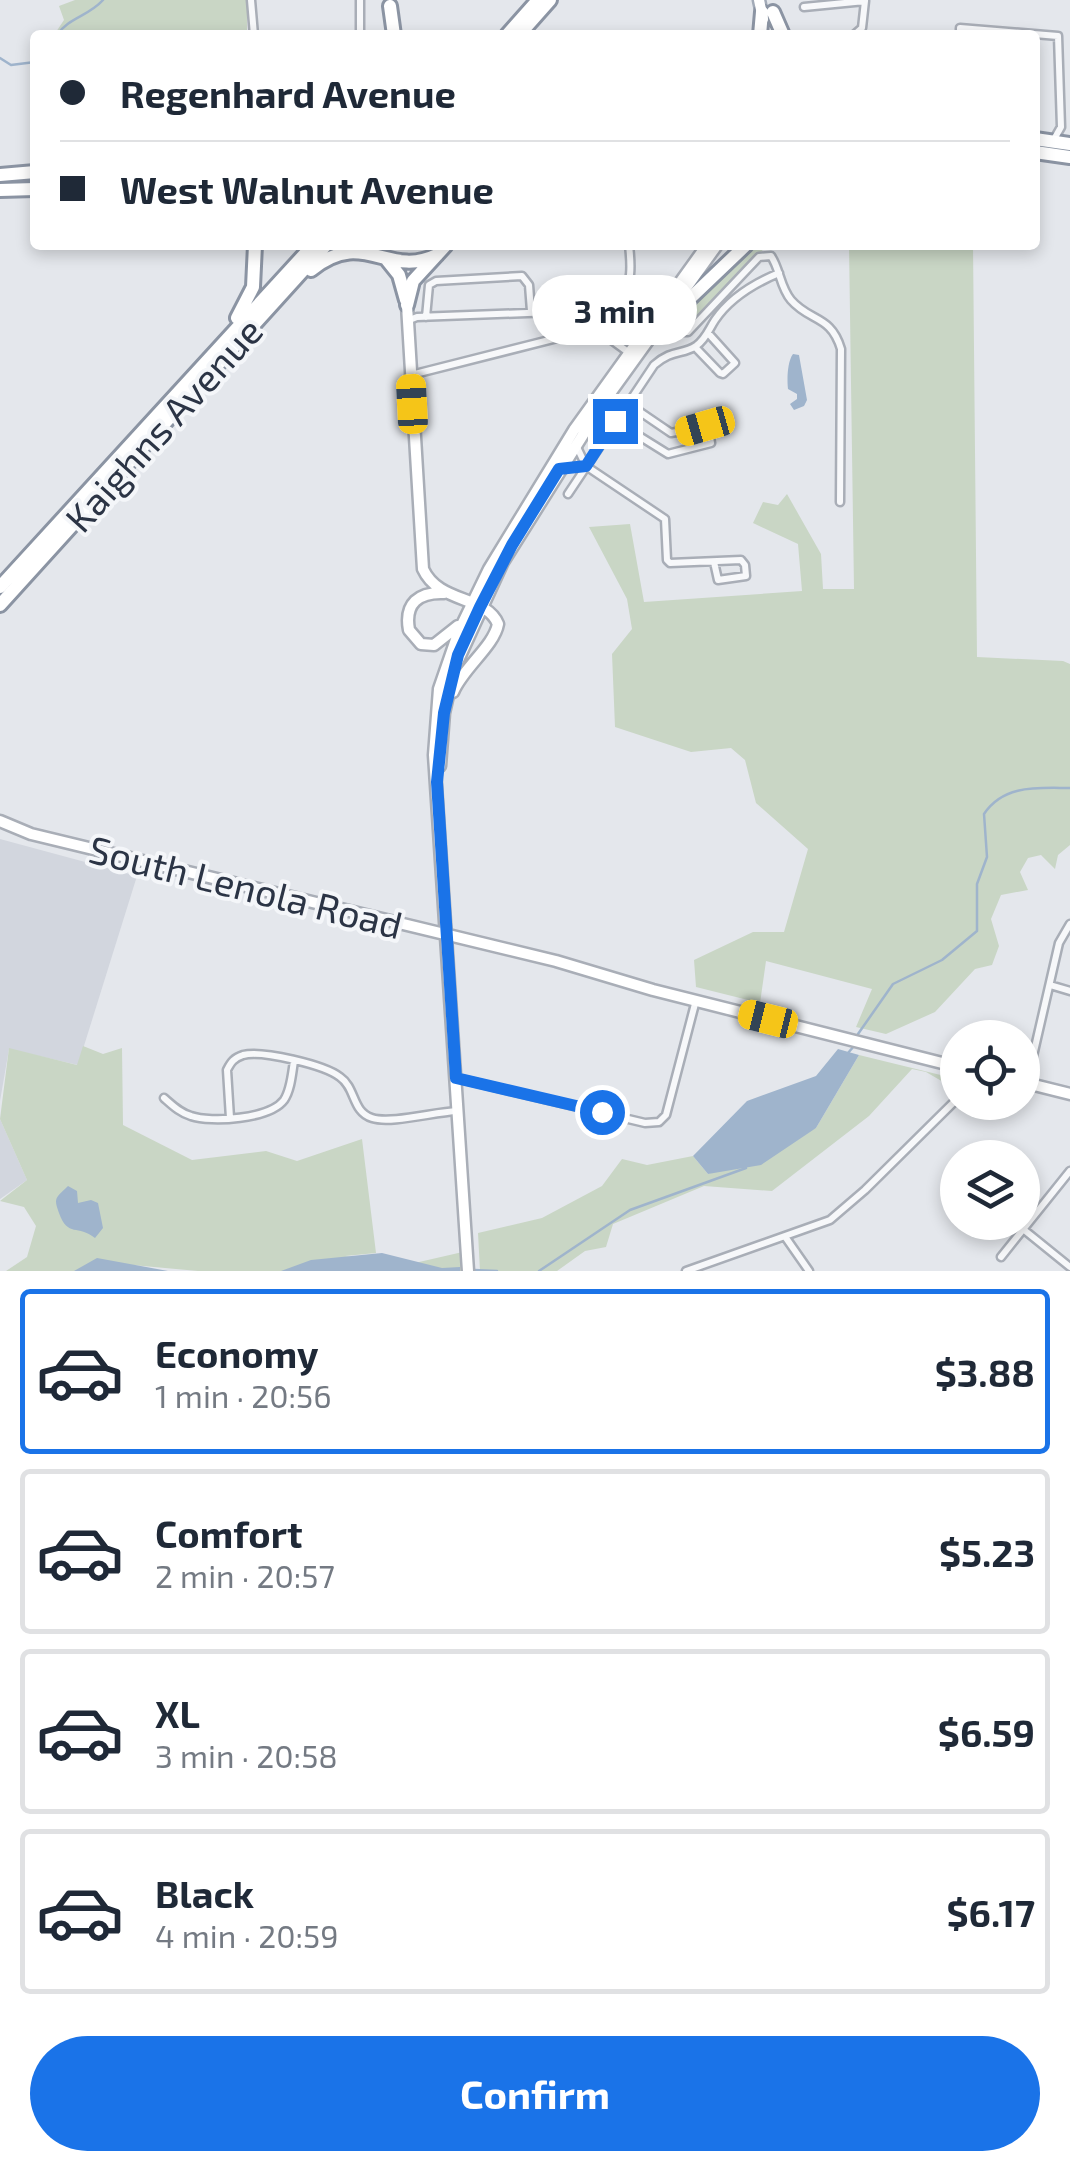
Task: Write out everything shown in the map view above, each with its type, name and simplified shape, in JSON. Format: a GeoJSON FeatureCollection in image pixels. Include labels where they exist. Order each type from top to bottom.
{"type":"FeatureCollection","features":[{"type":"Feature","properties":{"kind":"highway"},"geometry":{"type":"LineString","coordinates":[[511,30],[538,0]]}},
{"type":"Feature","properties":{"kind":"highway"},"geometry":{"type":"LineString","coordinates":[[523,30],[550,0]]}},
{"type":"Feature","properties":{"kind":"highway"},"geometry":{"type":"LineString","coordinates":[[389,3],[391,30]]}},
{"type":"Feature","properties":{"kind":"highway"},"geometry":{"type":"LineString","coordinates":[[766,6],[778,30]]}},
{"type":"Feature","properties":{"kind":"highway"},"geometry":{"type":"LineString","coordinates":[[1040,146],[1053,141],[1070,144]]}},
{"type":"Feature","properties":{"kind":"highway"},"geometry":{"type":"LineString","coordinates":[[1040,149],[1070,156]]}},
{"type":"Feature","properties":{"kind":"highway"},"geometry":{"type":"LineString","coordinates":[[1040,150],[1070,167]]}},
{"type":"Feature","properties":{"kind":"highway"},"geometry":{"type":"LineString","coordinates":[[0,175],[30,172]]}},
{"type":"Feature","properties":{"kind":"highway"},"geometry":{"type":"LineString","coordinates":[[0,190],[30,189]]}},
{"type":"Feature","properties":{"kind":"highway"},"geometry":{"type":"LineString","coordinates":[[230,334],[253,288],[255,250]]}},
{"type":"Feature","properties":{"kind":"highway","name":"Kaighns Avenue"},"geometry":{"type":"LineString","coordinates":[[0,587],[309,250]]}},
{"type":"Feature","properties":{"kind":"highway","name":"Kaighns Avenue"},"geometry":{"type":"LineString","coordinates":[[0,605],[321,250]]}},
{"type":"Feature","properties":{"kind":"highway"},"geometry":{"type":"LineString","coordinates":[[282,293],[318,264],[340,253],[385,252],[414,263],[437,250]]}},
{"type":"Feature","properties":{"kind":"highway"},"geometry":{"type":"LineString","coordinates":[[407,305],[413,281],[438,250]]}},
{"type":"Feature","properties":{"kind":"highway"},"geometry":{"type":"LineString","coordinates":[[662,320],[741,250]]}},
{"type":"Feature","properties":{"kind":"highway"},"geometry":{"type":"LineString","coordinates":[[385,252],[398,275],[407,305]]}},
{"type":"Feature","properties":{"kind":"main road"},"geometry":{"type":"LineString","coordinates":[[437,782],[444,711],[475,605],[540,482],[703,250]]}},
{"type":"Feature","properties":{"kind":"main road"},"geometry":{"type":"LineString","coordinates":[[446,593],[427,592],[413,602],[407,622],[413,638],[425,645],[438,644],[475,605],[559,469],[714,250]]}},
{"type":"Feature","properties":{"kind":"main road"},"geometry":{"type":"LineString","coordinates":[[407,305],[422,564],[430,582],[495,616],[497,632],[466,669],[444,711]]}},
{"type":"Feature","properties":{"kind":"main road"},"geometry":{"type":"LineString","coordinates":[[465,617],[439,689],[434,744],[468,1271]]}},
{"type":"Feature","properties":{"kind":"main road","name":"South Lenola Road"},"geometry":{"type":"LineString","coordinates":[[0,820],[31,834],[940,1061]]}},
{"type":"Feature","properties":{"kind":"main road"},"geometry":{"type":"LineString","coordinates":[[1040,1087],[1070,1094]]}},
{"type":"Feature","properties":{"kind":"street"},"geometry":{"type":"LineString","coordinates":[[251,0],[254,30]]}},
{"type":"Feature","properties":{"kind":"street"},"geometry":{"type":"LineString","coordinates":[[360,0],[360,30]]}},
{"type":"Feature","properties":{"kind":"street"},"geometry":{"type":"LineString","coordinates":[[804,7],[865,1],[860,30]]}},
{"type":"Feature","properties":{"kind":"street"},"geometry":{"type":"LineString","coordinates":[[960,30],[984,30]]}},
{"type":"Feature","properties":{"kind":"street"},"geometry":{"type":"LineString","coordinates":[[1040,35],[1058,36],[1061,126],[1053,141]]}},
{"type":"Feature","properties":{"kind":"street"},"geometry":{"type":"LineString","coordinates":[[602,332],[604,318],[628,282],[630,250]]}},
{"type":"Feature","properties":{"kind":"street"},"geometry":{"type":"LineString","coordinates":[[662,320],[680,332],[688,332],[759,257],[771,256],[793,302],[830,325],[840,348],[840,502]]}},
{"type":"Feature","properties":{"kind":"street"},"geometry":{"type":"LineString","coordinates":[[568,494],[627,403],[663,357],[694,347],[736,299],[779,273]]}},
{"type":"Feature","properties":{"kind":"street"},"geometry":{"type":"LineString","coordinates":[[426,317],[430,285],[436,281],[522,276],[529,285],[531,311]]}},
{"type":"Feature","properties":{"kind":"street"},"geometry":{"type":"LineString","coordinates":[[408,320],[553,312],[560,336]]}},
{"type":"Feature","properties":{"kind":"street"},"geometry":{"type":"LineString","coordinates":[[410,375],[592,330],[602,332],[628,352]]}},
{"type":"Feature","properties":{"kind":"street"},"geometry":{"type":"LineString","coordinates":[[694,347],[720,373],[735,363],[708,333]]}},
{"type":"Feature","properties":{"kind":"street"},"geometry":{"type":"LineString","coordinates":[[615,421],[668,454],[712,443],[708,426],[672,433],[627,403]]}},
{"type":"Feature","properties":{"kind":"street"},"geometry":{"type":"LineString","coordinates":[[576,444],[586,466],[665,519],[670,564],[740,560],[746,576],[718,580],[714,562]]}},
{"type":"Feature","properties":{"kind":"street"},"geometry":{"type":"LineString","coordinates":[[559,469],[586,466]]}},
{"type":"Feature","properties":{"kind":"street"},"geometry":{"type":"LineString","coordinates":[[1040,1024],[1061,937],[1070,924]]}},
{"type":"Feature","properties":{"kind":"street"},"geometry":{"type":"LineString","coordinates":[[1050,985],[1070,991]]}},
{"type":"Feature","properties":{"kind":"street"},"geometry":{"type":"LineString","coordinates":[[456,1078],[659,1122],[666,1115],[696,1000]]}},
{"type":"Feature","properties":{"kind":"street"},"geometry":{"type":"LineString","coordinates":[[230,1118],[225,1080],[228,1065],[234,1059],[258,1054],[341,1077],[360,1111],[370,1118],[388,1120],[458,1111]]}},
{"type":"Feature","properties":{"kind":"street"},"geometry":{"type":"LineString","coordinates":[[164,1098],[189,1116],[230,1118],[264,1113],[281,1104],[290,1087],[294,1061]]}},
{"type":"Feature","properties":{"kind":"street"},"geometry":{"type":"LineString","coordinates":[[686,1271],[823,1224],[844,1210],[940,1116]]}},
{"type":"Feature","properties":{"kind":"street"},"geometry":{"type":"LineString","coordinates":[[1040,1209],[1070,1171]]}},
{"type":"Feature","properties":{"kind":"street"},"geometry":{"type":"LineString","coordinates":[[786,1238],[809,1271]]}},
{"type":"Feature","properties":{"kind":"street"},"geometry":{"type":"LineString","coordinates":[[1001,1256],[1015,1240]]}},
{"type":"Feature","properties":{"kind":"street"},"geometry":{"type":"LineString","coordinates":[[1036,1240],[1070,1267]]}},
{"type":"Feature","properties":{"kind":"shaded area"},"geometry":{"type":"Polygon","coordinates":[[[0,839],[137,876],[78,1065],[9,1049],[0,1101],[0,839]]]}},
{"type":"Feature","properties":{"kind":"shaded area"},"geometry":{"type":"Polygon","coordinates":[[[0,1119],[27,1180],[0,1199],[0,1119]]]}},
{"type":"Feature","properties":{"kind":"green space"},"geometry":{"type":"Polygon","coordinates":[[[75,0],[247,0],[247,30],[57,30],[64,20],[59,6],[75,0]]]}},
{"type":"Feature","properties":{"kind":"green space"},"geometry":{"type":"Polygon","coordinates":[[[728,250],[763,250],[693,330],[679,332],[673,327],[728,250]]]}},
{"type":"Feature","properties":{"kind":"green space"},"geometry":{"type":"Polygon","coordinates":[[[849,250],[973,250],[977,657],[1070,664],[1070,845],[1058,855],[1055,869],[1041,855],[1028,858],[1020,872],[1028,890],[1001,895],[991,919],[999,946],[992,965],[975,969],[935,1012],[886,1034],[856,1027],[872,989],[766,961],[760,1003],[696,987],[694,960],[753,932],[784,932],[808,849],[756,803],[745,760],[731,748],[691,752],[615,727],[612,654],[632,629],[627,599],[589,527],[630,524],[644,602],[802,591],[798,544],[753,523],[763,502],[778,505],[787,494],[821,554],[823,589],[854,589],[849,250]]]}},
{"type":"Feature","properties":{"kind":"green space"},"geometry":{"type":"Polygon","coordinates":[[[83,1046],[103,1054],[122,1048],[123,1125],[192,1160],[266,1151],[297,1161],[362,1139],[376,1253],[345,1256],[406,1265],[467,1251],[467,1271],[198,1271],[110,1263],[144,1271],[6,1271],[27,1257],[36,1226],[24,1207],[0,1201],[27,1180],[0,1119],[9,1048],[77,1065],[83,1046]]]}},
{"type":"Feature","properties":{"kind":"green space"},"geometry":{"type":"Polygon","coordinates":[[[859,1055],[940,1075],[940,1080],[912,1069],[869,1116],[772,1191],[704,1186],[613,1224],[606,1247],[585,1251],[557,1271],[480,1271],[478,1233],[542,1218],[602,1186],[622,1159],[647,1165],[693,1156],[708,1174],[816,1128],[859,1055]]]}},
{"type":"Feature","properties":{"kind":"water"},"geometry":{"type":"Polygon","coordinates":[[[793,354],[799,355],[807,400],[794,410],[790,404],[797,394],[788,389],[793,354]]]}},
{"type":"Feature","properties":{"kind":"water"},"geometry":{"type":"Polygon","coordinates":[[[838,1049],[859,1055],[816,1128],[761,1165],[708,1174],[693,1156],[747,1101],[816,1076],[838,1049]]]}},
{"type":"Feature","properties":{"kind":"water"},"geometry":{"type":"Polygon","coordinates":[[[68,1186],[77,1191],[78,1203],[98,1203],[103,1228],[95,1238],[62,1221],[56,1201],[68,1186]]]}},
{"type":"Feature","properties":{"kind":"water"},"geometry":{"type":"Polygon","coordinates":[[[382,1253],[442,1268],[460,1267],[460,1271],[281,1271],[311,1260],[382,1253]]]}},
{"type":"Feature","properties":{"kind":"water"},"geometry":{"type":"Polygon","coordinates":[[[97,1258],[168,1271],[74,1271],[97,1258]]]}},
{"type":"Feature","properties":{"kind":"waterway"},"geometry":{"type":"LineString","coordinates":[[62,30],[103,0]]}},
{"type":"Feature","properties":{"kind":"waterway"},"geometry":{"type":"LineString","coordinates":[[0,58],[11,65],[30,63]]}},
{"type":"Feature","properties":{"kind":"waterway"},"geometry":{"type":"LineString","coordinates":[[858,1034],[893,984],[942,960],[977,931],[977,884],[987,857],[984,814],[992,804],[1022,790],[1070,788]]}},
{"type":"Feature","properties":{"kind":"waterway"},"geometry":{"type":"LineString","coordinates":[[848,1053],[854,1046]]}},
{"type":"Feature","properties":{"kind":"waterway"},"geometry":{"type":"LineString","coordinates":[[539,1271],[630,1210],[746,1168]]}},
{"type":"Feature","properties":{"kind":"waterway"},"geometry":{"type":"LineString","coordinates":[[474,1270],[497,1271]]}},
{"type":"Feature","properties":{"kind":"route"},"geometry":{"type":"LineString","coordinates":[[602,1112],[456,1078],[437,782],[450,682],[464,640],[488,590],[559,469],[586,466],[615,421]]}}]}
